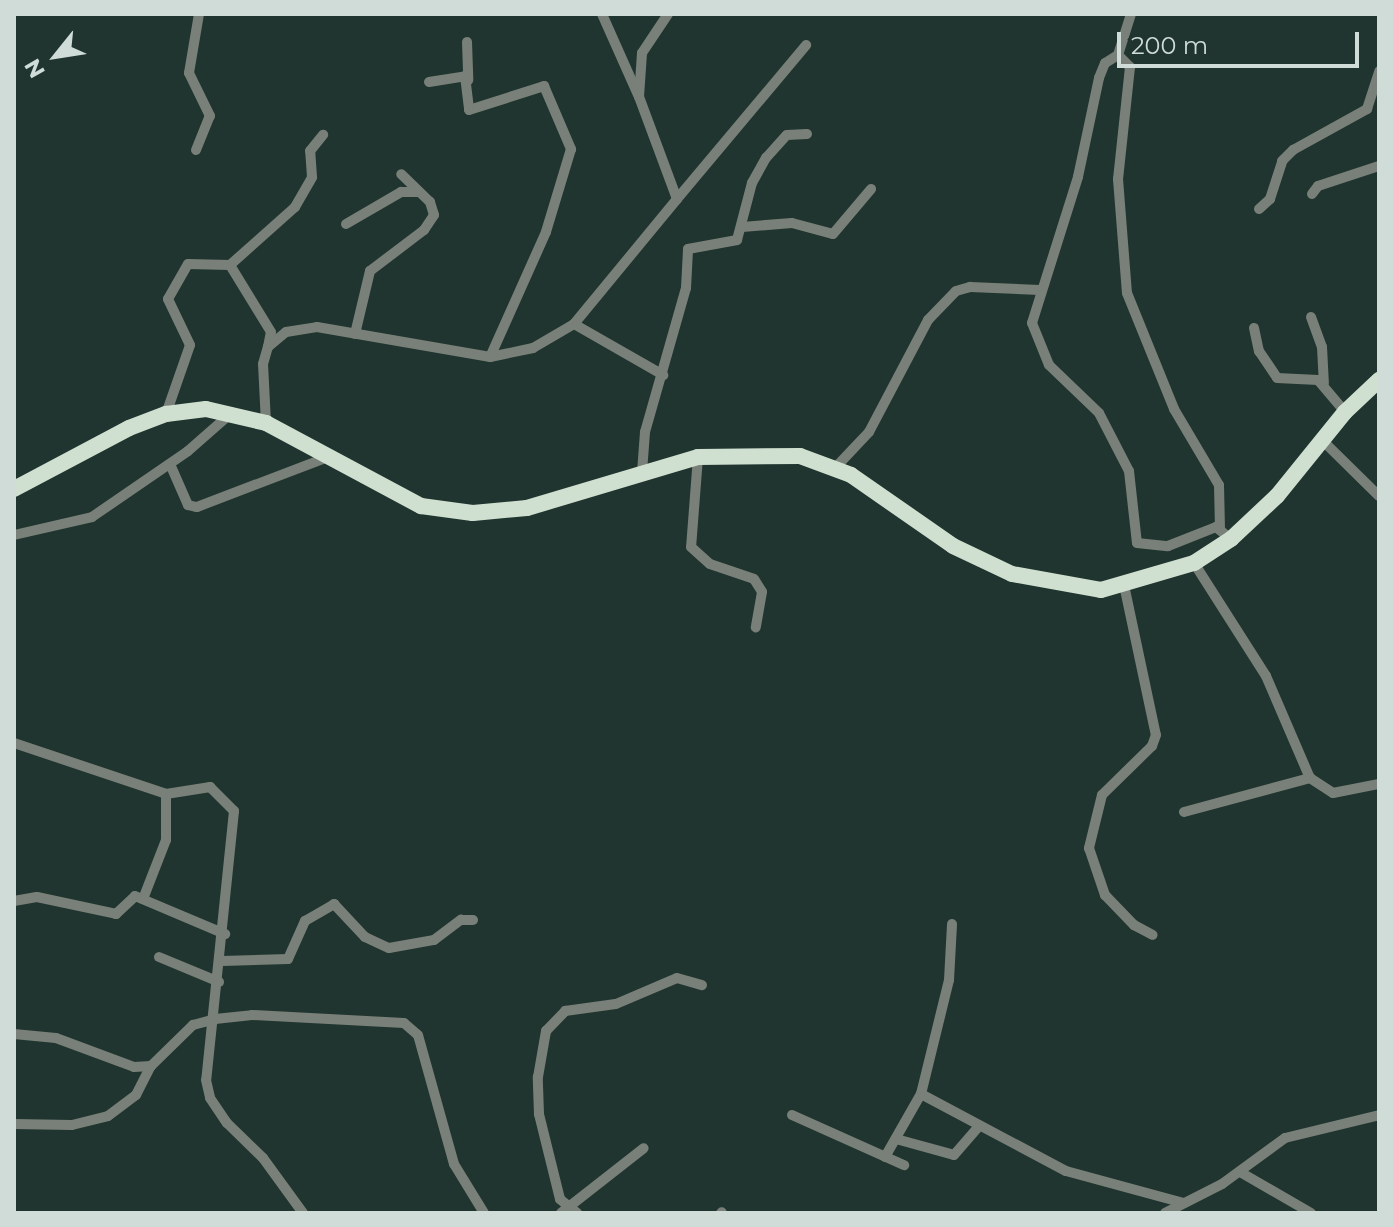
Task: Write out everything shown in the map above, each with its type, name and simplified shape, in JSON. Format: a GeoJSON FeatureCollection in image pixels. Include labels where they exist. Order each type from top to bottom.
{"type":"FeatureCollection","features":[{"type":"Feature","properties":{"kind":"highway"},"geometry":{"type":"LineString","coordinates":[[14,489],[129,428],[166,414],[206,409],[266,423],[421,506],[473,513],[527,508],[698,457],[760,453],[800,456],[836,467],[953,546],[1012,574],[1073,588],[1101,590],[1194,563],[1225,533],[1277,496],[1345,412],[1379,380]]}},
{"type":"Feature","properties":{"kind":"street"},"geometry":{"type":"LineString","coordinates":[[196,150],[210,116],[189,73],[199,14]]}},
{"type":"Feature","properties":{"kind":"street"},"geometry":{"type":"LineString","coordinates":[[602,14],[639,97],[677,199]]}},
{"type":"Feature","properties":{"kind":"street"},"geometry":{"type":"LineString","coordinates":[[639,97],[642,53],[668,14]]}},
{"type":"Feature","properties":{"kind":"street"},"geometry":{"type":"LineString","coordinates":[[1118,55],[1130,67],[1118,179],[1127,293],[1174,409],[1219,485],[1225,533],[1168,546],[1137,543],[1134,488],[1110,431],[1042,354],[1032,318],[1078,177],[1099,78],[1105,63],[1118,55],[1131,14]]}},
{"type":"Feature","properties":{"kind":"street"},"geometry":{"type":"LineString","coordinates":[[467,42],[469,110]]}},
{"type":"Feature","properties":{"kind":"street"},"geometry":{"type":"LineString","coordinates":[[268,347],[286,332],[301,328],[490,357],[533,348],[574,324],[806,45]]}},
{"type":"Feature","properties":{"kind":"street"},"geometry":{"type":"LineString","coordinates":[[1259,209],[1270,199],[1282,161],[1293,150],[1367,109],[1379,71]]}},
{"type":"Feature","properties":{"kind":"street"},"geometry":{"type":"LineString","coordinates":[[429,82],[465,76],[469,110]]}},
{"type":"Feature","properties":{"kind":"street"},"geometry":{"type":"LineString","coordinates":[[469,110],[544,86],[571,149],[541,246],[490,357]]}},
{"type":"Feature","properties":{"kind":"street"},"geometry":{"type":"LineString","coordinates":[[642,472],[645,432],[686,288],[688,249],[732,244],[742,227],[744,205],[766,158],[790,133],[807,134]]}},
{"type":"Feature","properties":{"kind":"street"},"geometry":{"type":"LineString","coordinates":[[166,414],[190,345],[168,299],[188,264],[230,265],[295,207],[312,177],[310,151],[323,135]]}},
{"type":"Feature","properties":{"kind":"street"},"geometry":{"type":"LineString","coordinates":[[1312,194],[1318,186],[1379,166]]}},
{"type":"Feature","properties":{"kind":"street"},"geometry":{"type":"LineString","coordinates":[[355,334],[370,271],[424,230],[434,215],[421,192],[401,174]]}},
{"type":"Feature","properties":{"kind":"street"},"geometry":{"type":"LineString","coordinates":[[742,227],[792,223],[833,234],[871,189]]}},
{"type":"Feature","properties":{"kind":"street"},"geometry":{"type":"LineString","coordinates":[[346,224],[401,192],[421,192]]}},
{"type":"Feature","properties":{"kind":"street"},"geometry":{"type":"LineString","coordinates":[[230,265],[271,332],[263,364],[266,423]]}},
{"type":"Feature","properties":{"kind":"street"},"geometry":{"type":"LineString","coordinates":[[836,467],[869,432],[928,320],[956,291],[970,287],[1040,290]]}},
{"type":"Feature","properties":{"kind":"street"},"geometry":{"type":"LineString","coordinates":[[1311,317],[1322,347],[1324,383],[1345,412]]}},
{"type":"Feature","properties":{"kind":"street"},"geometry":{"type":"LineString","coordinates":[[574,324],[663,375]]}},
{"type":"Feature","properties":{"kind":"street"},"geometry":{"type":"LineString","coordinates":[[1254,328],[1259,351],[1277,378],[1324,383]]}},
{"type":"Feature","properties":{"kind":"street"},"geometry":{"type":"LineString","coordinates":[[14,535],[92,517],[170,464],[229,415]]}},
{"type":"Feature","properties":{"kind":"street"},"geometry":{"type":"LineString","coordinates":[[1322,440],[1379,496]]}},
{"type":"Feature","properties":{"kind":"street"},"geometry":{"type":"LineString","coordinates":[[170,464],[188,505],[197,507],[328,457]]}},
{"type":"Feature","properties":{"kind":"street"},"geometry":{"type":"LineString","coordinates":[[698,457],[691,547],[710,564],[754,579],[762,592],[756,627]]}},
{"type":"Feature","properties":{"kind":"street"},"geometry":{"type":"LineString","coordinates":[[1194,563],[1266,676],[1310,778],[1333,793],[1379,784]]}},
{"type":"Feature","properties":{"kind":"street"},"geometry":{"type":"LineString","coordinates":[[1124,585],[1156,735],[1152,746],[1102,795],[1089,848],[1105,895],[1134,925],[1153,935]]}},
{"type":"Feature","properties":{"kind":"street"},"geometry":{"type":"LineString","coordinates":[[14,743],[166,794],[210,787],[234,811],[225,934],[206,1080],[210,1098],[287,1186],[303,1213]]}},
{"type":"Feature","properties":{"kind":"street"},"geometry":{"type":"LineString","coordinates":[[1184,812],[1310,778]]}},
{"type":"Feature","properties":{"kind":"street"},"geometry":{"type":"LineString","coordinates":[[143,899],[166,840],[166,794]]}},
{"type":"Feature","properties":{"kind":"street"},"geometry":{"type":"LineString","coordinates":[[14,901],[37,897],[116,914],[132,897],[225,934]]}},
{"type":"Feature","properties":{"kind":"street"},"geometry":{"type":"LineString","coordinates":[[222,961],[288,959],[305,921],[334,904],[365,937],[389,948],[434,940],[461,920],[473,920]]}},
{"type":"Feature","properties":{"kind":"street"},"geometry":{"type":"LineString","coordinates":[[885,1157],[921,1094],[949,980],[952,924]]}},
{"type":"Feature","properties":{"kind":"street"},"geometry":{"type":"LineString","coordinates":[[159,957],[219,982]]}},
{"type":"Feature","properties":{"kind":"street"},"geometry":{"type":"LineString","coordinates":[[644,1148],[569,1211],[554,1183],[539,1114],[538,1077],[546,1031],[565,1011],[616,1004],[677,978],[702,985]]}},
{"type":"Feature","properties":{"kind":"street"},"geometry":{"type":"LineString","coordinates":[[15,1125],[72,1125],[108,1116],[136,1095],[151,1066],[193,1025],[215,1019],[252,1015],[404,1023],[418,1035],[454,1164],[484,1213]]}},
{"type":"Feature","properties":{"kind":"street"},"geometry":{"type":"LineString","coordinates":[[14,1034],[56,1038],[134,1067],[151,1066]]}},
{"type":"Feature","properties":{"kind":"street"},"geometry":{"type":"LineString","coordinates":[[921,1094],[1066,1171],[1184,1203]]}},
{"type":"Feature","properties":{"kind":"street"},"geometry":{"type":"LineString","coordinates":[[792,1115],[904,1165]]}},
{"type":"Feature","properties":{"kind":"street"},"geometry":{"type":"LineString","coordinates":[[1165,1213],[1240,1172],[1294,1134],[1379,1115]]}},
{"type":"Feature","properties":{"kind":"street"},"geometry":{"type":"LineString","coordinates":[[896,1139],[954,1155],[979,1126]]}},
{"type":"Feature","properties":{"kind":"street"},"geometry":{"type":"LineString","coordinates":[[1240,1172],[1311,1213]]}}]}
